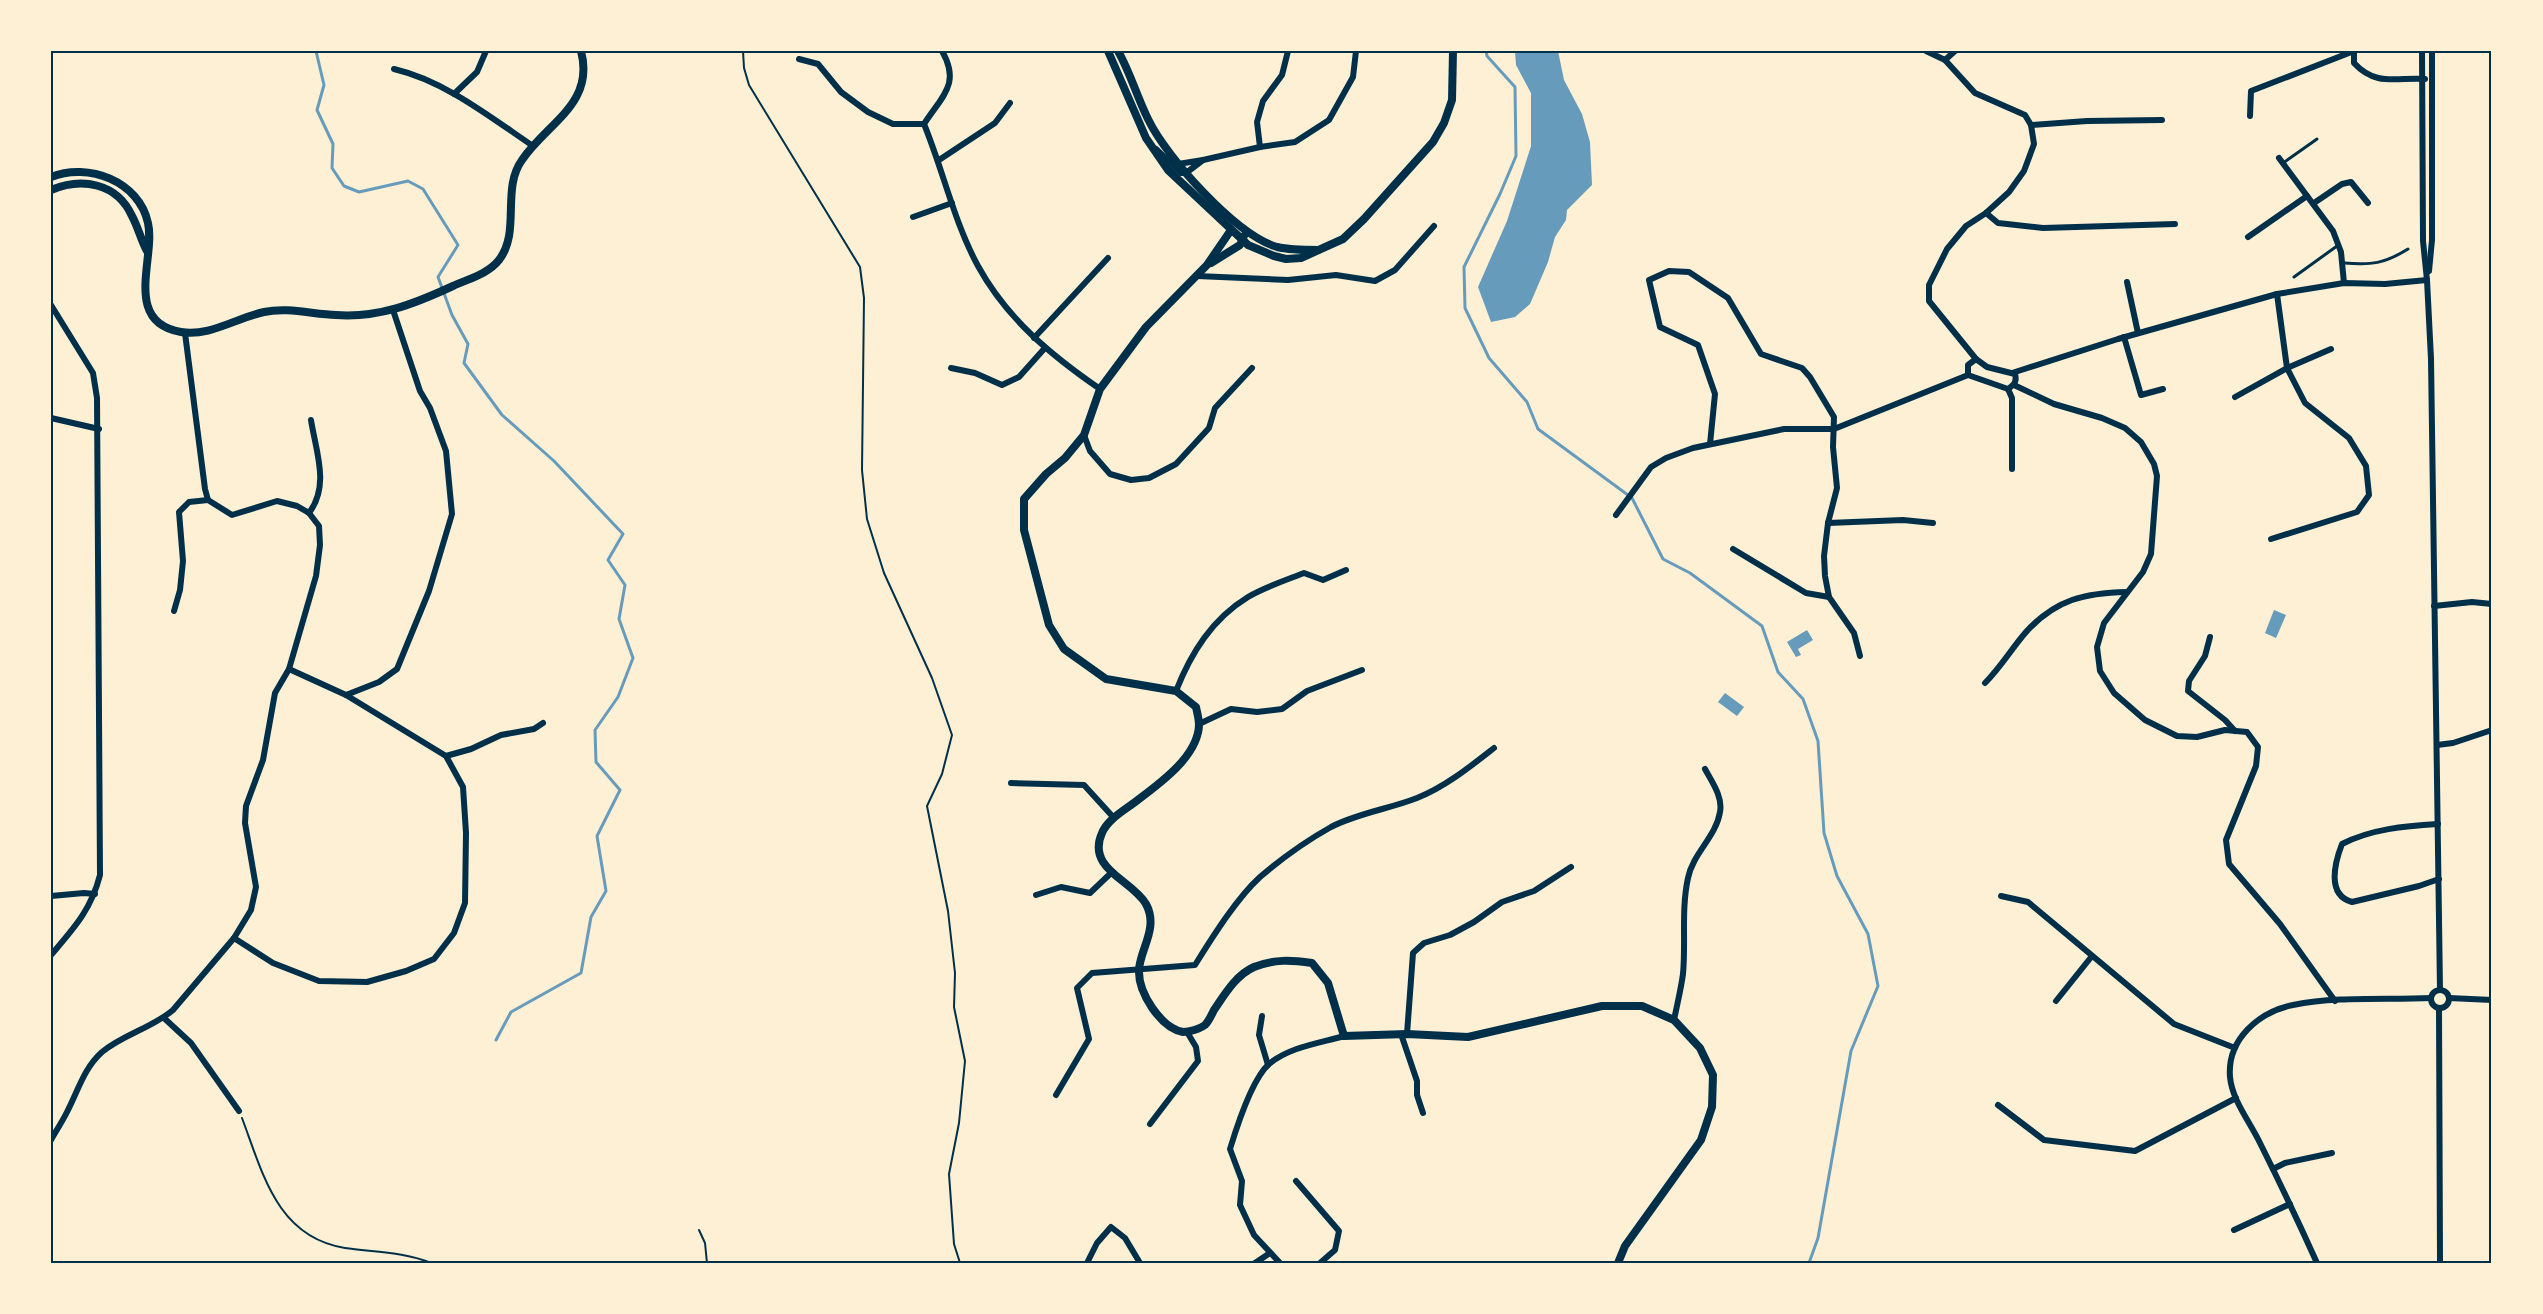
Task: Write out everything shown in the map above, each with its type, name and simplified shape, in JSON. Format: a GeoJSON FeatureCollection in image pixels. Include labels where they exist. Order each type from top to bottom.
{"type":"FeatureCollection","features":[{"type":"Feature","properties":{"kind":"street"},"geometry":{"type":"LineString","coordinates":[[454,94],[477,72],[486,51]]}},
{"type":"Feature","properties":{"kind":"street"},"geometry":{"type":"LineString","coordinates":[[51,177],[74,170],[106,176],[124,188],[142,207],[148,223],[144,284],[150,310],[172,330],[185,333],[200,332],[273,311],[362,316],[393,310],[418,302],[484,272],[502,257],[509,235],[511,189],[516,171],[533,146],[562,118],[579,92],[584,73],[581,51]]}},
{"type":"Feature","properties":{"kind":"street"},"geometry":{"type":"LineString","coordinates":[[924,124],[950,86],[951,67],[942,51]]}},
{"type":"Feature","properties":{"kind":"street"},"geometry":{"type":"LineString","coordinates":[[1108,51],[1150,144],[1180,183],[1244,241],[1263,252],[1286,259],[1301,258],[1343,239],[1433,142],[1444,123],[1452,100],[1453,51]]}},
{"type":"Feature","properties":{"kind":"street"},"geometry":{"type":"LineString","coordinates":[[1118,51],[1148,118],[1162,144],[1181,170],[1180,183]]}},
{"type":"Feature","properties":{"kind":"street"},"geometry":{"type":"LineString","coordinates":[[1260,147],[1257,122],[1263,100],[1282,75],[1288,51]]}},
{"type":"Feature","properties":{"kind":"street"},"geometry":{"type":"LineString","coordinates":[[1181,170],[1203,160],[1260,147],[1295,142],[1329,120],[1353,77],[1356,51]]}},
{"type":"Feature","properties":{"kind":"street"},"geometry":{"type":"LineString","coordinates":[[1926,51],[1945,60],[1975,93],[2025,115],[2031,125],[2034,144],[2024,171],[2008,192],[1986,213],[1966,226],[1947,249],[1929,285],[1929,301],[1976,359],[1987,367],[2000,372],[2012,373],[2124,337],[2277,294],[2344,283],[2385,284],[2427,280]]}},
{"type":"Feature","properties":{"kind":"street"},"geometry":{"type":"LineString","coordinates":[[1945,60],[1955,51]]}},
{"type":"Feature","properties":{"kind":"street"},"geometry":{"type":"LineString","coordinates":[[2250,116],[2251,91],[2354,51],[2354,63],[2363,73],[2379,79],[2432,80]]}},
{"type":"Feature","properties":{"kind":"street"},"geometry":{"type":"LineString","coordinates":[[2422,51],[2423,241],[2427,280],[2440,990]]}},
{"type":"Feature","properties":{"kind":"street"},"geometry":{"type":"LineString","coordinates":[[2427,280],[2432,240],[2432,51]]}},
{"type":"Feature","properties":{"kind":"street"},"geometry":{"type":"LineString","coordinates":[[799,59],[818,64],[841,92],[868,112],[893,124],[924,124]]}},
{"type":"Feature","properties":{"kind":"street"},"geometry":{"type":"LineString","coordinates":[[394,69],[419,75],[454,94],[533,146]]}},
{"type":"Feature","properties":{"kind":"street"},"geometry":{"type":"LineString","coordinates":[[939,160],[995,123],[1010,103]]}},
{"type":"Feature","properties":{"kind":"street"},"geometry":{"type":"LineString","coordinates":[[2031,125],[2087,121],[2162,120]]}},
{"type":"Feature","properties":{"kind":"street"},"geometry":{"type":"LineString","coordinates":[[924,124],[939,160],[952,203],[978,266],[1000,300],[1044,349],[1100,389]]}},
{"type":"Feature","properties":{"kind":"street"},"geometry":{"type":"LineString","coordinates":[[1150,144],[1246,231],[1277,247],[1323,250]]}},
{"type":"Feature","properties":{"kind":"street"},"geometry":{"type":"LineString","coordinates":[[1181,170],[1203,160]]}},
{"type":"Feature","properties":{"kind":"street"},"geometry":{"type":"LineString","coordinates":[[2281,161],[2333,231],[2342,263],[2344,283]]}},
{"type":"Feature","properties":{"kind":"street"},"geometry":{"type":"LineString","coordinates":[[51,190],[76,182],[103,187],[117,196],[131,213],[147,253]]}},
{"type":"Feature","properties":{"kind":"street"},"geometry":{"type":"LineString","coordinates":[[2314,203],[2342,184],[2351,182],[2368,203]]}},
{"type":"Feature","properties":{"kind":"street"},"geometry":{"type":"LineString","coordinates":[[117,196],[124,188]]}},
{"type":"Feature","properties":{"kind":"street"},"geometry":{"type":"LineString","coordinates":[[2248,237],[2307,196]]}},
{"type":"Feature","properties":{"kind":"street"},"geometry":{"type":"LineString","coordinates":[[913,217],[952,203]]}},
{"type":"Feature","properties":{"kind":"street"},"geometry":{"type":"LineString","coordinates":[[1986,213],[1998,223],[2043,228],[2175,224]]}},
{"type":"Feature","properties":{"kind":"street"},"geometry":{"type":"LineString","coordinates":[[1197,276],[1288,280],[1336,275],[1375,281],[1395,270],[1434,226]]}},
{"type":"Feature","properties":{"kind":"street"},"geometry":{"type":"LineString","coordinates":[[1231,230],[1246,231]]}},
{"type":"Feature","properties":{"kind":"street"},"geometry":{"type":"LineString","coordinates":[[1231,230],[1207,265],[1146,327],[1100,389],[1084,435],[1065,458],[1046,474],[1024,499],[1024,530],[1049,625],[1064,649],[1106,679],[1176,691],[1196,707],[1199,724],[1196,740],[1183,762],[1114,818],[1103,830],[1099,842],[1101,859],[1111,873],[1137,893],[1146,905],[1150,917],[1148,943],[1139,970],[1148,1004],[1172,1029],[1187,1032],[1204,1025],[1231,985],[1253,968],[1286,959],[1312,963],[1328,983],[1344,1036]]}},
{"type":"Feature","properties":{"kind":"street"},"geometry":{"type":"LineString","coordinates":[[1207,265],[1244,241],[1246,231]]}},
{"type":"Feature","properties":{"kind":"street"},"geometry":{"type":"LineString","coordinates":[[1034,338],[1108,258]]}},
{"type":"Feature","properties":{"kind":"street"},"geometry":{"type":"LineString","coordinates":[[1710,444],[1715,394],[1698,345],[1660,327],[1656,312],[1649,280],[1669,272],[1689,272],[1728,298],[1761,354],[1802,368],[1834,417],[1837,488],[1827,523],[1824,556],[1829,597],[1854,633],[1860,656]]}},
{"type":"Feature","properties":{"kind":"street"},"geometry":{"type":"LineString","coordinates":[[2127,282],[2138,333]]}},
{"type":"Feature","properties":{"kind":"street"},"geometry":{"type":"LineString","coordinates":[[2271,539],[2357,512],[2369,495],[2366,466],[2349,438],[2304,403],[2287,368],[2277,294]]}},
{"type":"Feature","properties":{"kind":"street"},"geometry":{"type":"LineString","coordinates":[[51,305],[93,373],[99,429],[100,875],[95,894],[85,914],[51,955]]}},
{"type":"Feature","properties":{"kind":"street"},"geometry":{"type":"LineString","coordinates":[[346,695],[379,682],[397,669],[429,591],[452,514],[446,451],[430,408],[420,391],[393,310]]}},
{"type":"Feature","properties":{"kind":"street"},"geometry":{"type":"LineString","coordinates":[[51,1140],[82,1078],[101,1053],[126,1036],[164,1018],[234,938],[250,910],[256,886],[245,823],[246,806],[263,760],[275,693],[289,669],[316,576],[320,545],[319,526],[309,513],[297,506],[277,501],[232,515],[208,500],[204,489],[185,333]]}},
{"type":"Feature","properties":{"kind":"street"},"geometry":{"type":"LineString","coordinates":[[2124,337],[2141,395],[2163,389]]}},
{"type":"Feature","properties":{"kind":"street"},"geometry":{"type":"LineString","coordinates":[[951,368],[975,373],[1002,385],[1019,377],[1044,349]]}},
{"type":"Feature","properties":{"kind":"street"},"geometry":{"type":"LineString","coordinates":[[2235,397],[2287,368],[2331,349]]}},
{"type":"Feature","properties":{"kind":"street"},"geometry":{"type":"LineString","coordinates":[[1968,375],[1968,365],[1976,359]]}},
{"type":"Feature","properties":{"kind":"street"},"geometry":{"type":"LineString","coordinates":[[1084,435],[1090,451],[1110,474],[1131,480],[1149,478],[1176,464],[1209,428],[1215,408],[1252,368]]}},
{"type":"Feature","properties":{"kind":"street"},"geometry":{"type":"LineString","coordinates":[[2012,373],[2015,374],[2016,380],[2011,387],[2012,469]]}},
{"type":"Feature","properties":{"kind":"street"},"geometry":{"type":"LineString","coordinates":[[1616,515],[1651,467],[1666,458],[1710,444],[1784,429],[1834,429],[1968,375],[2011,387],[2119,425],[2134,435],[2149,453],[2157,476],[2151,554],[2143,572],[2104,623],[2097,646],[2100,671],[2114,693],[2145,720],[2177,736],[2197,737],[2225,730],[2247,732],[2258,747],[2256,766],[2226,840],[2229,864],[2280,924],[2335,1001]]}},
{"type":"Feature","properties":{"kind":"street"},"geometry":{"type":"LineString","coordinates":[[51,418],[99,429]]}},
{"type":"Feature","properties":{"kind":"street"},"geometry":{"type":"LineString","coordinates":[[309,513],[320,495],[322,483],[311,420]]}},
{"type":"Feature","properties":{"kind":"street"},"geometry":{"type":"LineString","coordinates":[[174,611],[180,590],[183,561],[180,512],[189,502],[208,500]]}},
{"type":"Feature","properties":{"kind":"street"},"geometry":{"type":"LineString","coordinates":[[1827,523],[1903,520],[1933,523]]}},
{"type":"Feature","properties":{"kind":"street"},"geometry":{"type":"LineString","coordinates":[[1733,549],[1806,594],[1829,597]]}},
{"type":"Feature","properties":{"kind":"street"},"geometry":{"type":"LineString","coordinates":[[1176,691],[1188,662],[1211,627],[1248,597],[1304,573],[1323,580],[1346,570]]}},
{"type":"Feature","properties":{"kind":"street"},"geometry":{"type":"LineString","coordinates":[[1985,683],[2001,667],[2027,631],[2054,609],[2076,597],[2101,592],[2127,592]]}},
{"type":"Feature","properties":{"kind":"street"},"geometry":{"type":"LineString","coordinates":[[2434,606],[2472,602],[2492,604]]}},
{"type":"Feature","properties":{"kind":"street"},"geometry":{"type":"LineString","coordinates":[[2210,638],[2205,656],[2189,681],[2188,691],[2225,720],[2235,731]]}},
{"type":"Feature","properties":{"kind":"street"},"geometry":{"type":"LineString","coordinates":[[234,938],[273,963],[319,981],[367,982],[406,972],[434,959],[454,933],[465,903],[466,833],[463,787],[446,756],[346,695],[289,669]]}},
{"type":"Feature","properties":{"kind":"street"},"geometry":{"type":"LineString","coordinates":[[1199,724],[1232,709],[1257,712],[1282,709],[1307,691],[1362,670]]}},
{"type":"Feature","properties":{"kind":"street"},"geometry":{"type":"LineString","coordinates":[[446,756],[471,749],[501,735],[534,729],[543,723]]}},
{"type":"Feature","properties":{"kind":"street"},"geometry":{"type":"LineString","coordinates":[[2437,745],[2453,743],[2492,730]]}},
{"type":"Feature","properties":{"kind":"street"},"geometry":{"type":"LineString","coordinates":[[1056,1095],[1089,1039],[1077,988],[1092,973],[1195,965],[1219,928],[1258,878],[1295,850],[1332,827],[1377,809],[1418,798],[1468,768],[1494,748]]}},
{"type":"Feature","properties":{"kind":"street"},"geometry":{"type":"LineString","coordinates":[[1674,1020],[1683,975],[1684,905],[1688,876],[1695,859],[1716,827],[1721,810],[1720,797],[1705,769]]}},
{"type":"Feature","properties":{"kind":"street"},"geometry":{"type":"LineString","coordinates":[[1011,783],[1084,785],[1114,818]]}},
{"type":"Feature","properties":{"kind":"street"},"geometry":{"type":"LineString","coordinates":[[2438,824],[2392,828],[2359,835],[2342,844],[2334,864],[2339,894],[2344,900],[2352,902],[2439,879]]}},
{"type":"Feature","properties":{"kind":"street"},"geometry":{"type":"LineString","coordinates":[[1423,1113],[1404,1034],[1413,953],[1424,943],[1450,935],[1474,922],[1502,902],[1534,891],[1571,867]]}},
{"type":"Feature","properties":{"kind":"street"},"geometry":{"type":"LineString","coordinates":[[1036,895],[1061,887],[1090,893],[1111,873]]}},
{"type":"Feature","properties":{"kind":"street"},"geometry":{"type":"LineString","coordinates":[[51,896],[95,894]]}},
{"type":"Feature","properties":{"kind":"street"},"geometry":{"type":"LineString","coordinates":[[2001,896],[2028,902],[2174,1024],[2235,1048]]}},
{"type":"Feature","properties":{"kind":"street"},"geometry":{"type":"LineString","coordinates":[[2056,1001],[2092,956]]}},
{"type":"Feature","properties":{"kind":"street"},"geometry":{"type":"LineString","coordinates":[[2440,990],[2446,992],[2449,998],[2448,1004],[2439,1008],[2433,1004],[2431,998],[2434,992],[2440,990]]}},
{"type":"Feature","properties":{"kind":"street"},"geometry":{"type":"LineString","coordinates":[[2318,1263],[2236,1098],[2230,1079],[2230,1064],[2235,1048],[2242,1034],[2261,1017],[2294,1005],[2335,1001],[2431,998]]}},
{"type":"Feature","properties":{"kind":"street"},"geometry":{"type":"LineString","coordinates":[[2449,998],[2492,1000]]}},
{"type":"Feature","properties":{"kind":"street"},"geometry":{"type":"LineString","coordinates":[[1280,1263],[1254,1235],[1240,1204],[1242,1181],[1230,1149],[1252,1090],[1268,1065],[1289,1052],[1344,1036],[1404,1034],[1468,1037],[1602,1006],[1642,1006],[1674,1020],[1700,1048],[1713,1075],[1712,1107],[1701,1140],[1631,1237],[1618,1263]]}},
{"type":"Feature","properties":{"kind":"street"},"geometry":{"type":"LineString","coordinates":[[2439,1008],[2440,1263]]}},
{"type":"Feature","properties":{"kind":"street"},"geometry":{"type":"LineString","coordinates":[[1262,1016],[1259,1035],[1268,1065]]}},
{"type":"Feature","properties":{"kind":"street"},"geometry":{"type":"LineString","coordinates":[[164,1018],[191,1043],[239,1111]]}},
{"type":"Feature","properties":{"kind":"street"},"geometry":{"type":"LineString","coordinates":[[1150,1124],[1198,1061],[1197,1047],[1187,1032]]}},
{"type":"Feature","properties":{"kind":"street"},"geometry":{"type":"LineString","coordinates":[[1998,1106],[2044,1140],[2135,1151],[2236,1098]]}},
{"type":"Feature","properties":{"kind":"street"},"geometry":{"type":"LineString","coordinates":[[2273,1169],[2285,1163],[2332,1153]]}},
{"type":"Feature","properties":{"kind":"street"},"geometry":{"type":"LineString","coordinates":[[1296,1181],[1339,1231],[1335,1250],[1320,1263]]}},
{"type":"Feature","properties":{"kind":"street"},"geometry":{"type":"LineString","coordinates":[[2234,1230],[2290,1204]]}},
{"type":"Feature","properties":{"kind":"street"},"geometry":{"type":"LineString","coordinates":[[1087,1263],[1097,1243],[1112,1227],[1125,1238],[1140,1263]]}},
{"type":"Feature","properties":{"kind":"street"},"geometry":{"type":"LineString","coordinates":[[1255,1263],[1270,1252]]}},
{"type":"Feature","properties":{"kind":"lane"},"geometry":{"type":"LineString","coordinates":[[2281,161],[2317,139]]}},
{"type":"Feature","properties":{"kind":"lane"},"geometry":{"type":"LineString","coordinates":[[2294,277],[2338,245]]}},
{"type":"Feature","properties":{"kind":"lane"},"geometry":{"type":"LineString","coordinates":[[2342,263],[2371,265],[2389,261],[2408,249]]}},
{"type":"Feature","properties":{"kind":"path"},"geometry":{"type":"LineString","coordinates":[[743,51],[744,68],[749,85],[860,267],[864,298],[862,470],[867,519],[884,573],[932,678],[952,735],[942,774],[927,806],[948,911],[955,973],[954,1007],[964,1061],[959,1123],[950,1174],[954,1244],[960,1263]]}},
{"type":"Feature","properties":{"kind":"path"},"geometry":{"type":"LineString","coordinates":[[239,1111],[264,1177],[282,1211],[307,1235],[342,1247],[431,1263]]}},
{"type":"Feature","properties":{"kind":"path"},"geometry":{"type":"LineString","coordinates":[[699,1230],[705,1243],[707,1263]]}},
{"type":"Feature","properties":{"kind":"water"},"geometry":{"type":"Polygon","coordinates":[[[1515,51],[1558,51],[1564,80],[1582,114],[1590,142],[1592,185],[1567,210],[1566,220],[1555,237],[1548,262],[1530,304],[1515,317],[1491,322],[1478,287],[1507,221],[1531,146],[1531,93],[1516,65],[1515,51]]]}},
{"type":"Feature","properties":{"kind":"water"},"geometry":{"type":"Polygon","coordinates":[[[2274,610],[2286,615],[2276,638],[2265,633],[2274,610]]]}},
{"type":"Feature","properties":{"kind":"water"},"geometry":{"type":"Polygon","coordinates":[[[1807,630],[1813,640],[1798,649],[1801,655],[1796,657],[1787,642],[1807,630]]]}},
{"type":"Feature","properties":{"kind":"water"},"geometry":{"type":"Polygon","coordinates":[[[1725,693],[1744,707],[1737,716],[1718,702],[1725,693]]]}},
{"type":"Feature","properties":{"kind":"waterway"},"geometry":{"type":"LineString","coordinates":[[316,51],[324,85],[317,110],[333,144],[332,168],[344,186],[359,192],[408,181],[423,189],[458,245],[438,277],[452,315],[468,344],[464,363],[502,415],[554,461],[623,534],[608,560],[625,585],[619,619],[633,658],[618,697],[595,730],[596,762],[620,790],[597,836],[606,891],[591,917],[581,973],[511,1012],[496,1040]]}},
{"type":"Feature","properties":{"kind":"waterway"},"geometry":{"type":"LineString","coordinates":[[1486,51],[1487,56],[1515,87],[1516,156],[1464,267],[1465,308],[1489,358],[1527,402],[1538,429],[1632,498],[1663,559],[1690,573],[1762,626],[1778,672],[1803,699],[1818,741],[1824,833],[1837,876],[1868,934],[1878,986],[1851,1051],[1818,1238],[1809,1263]]}}]}
